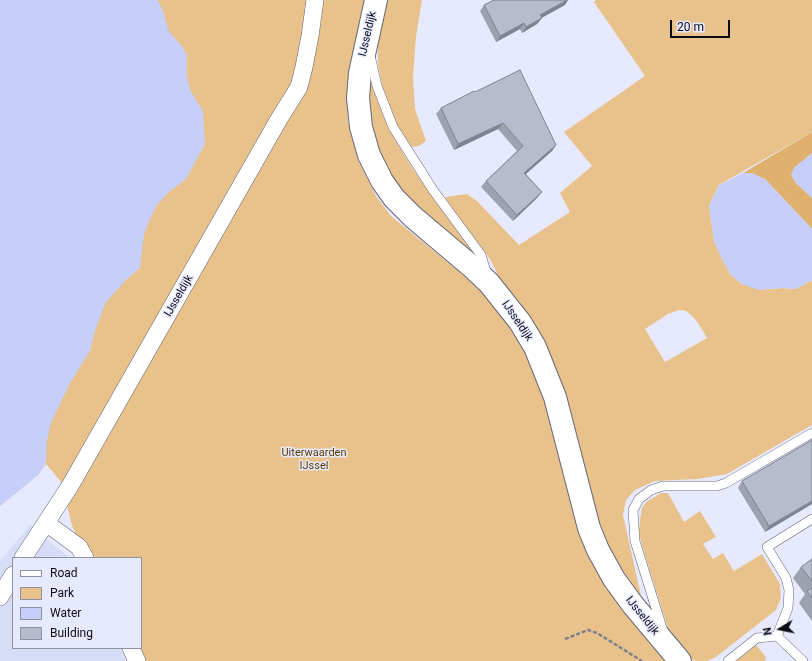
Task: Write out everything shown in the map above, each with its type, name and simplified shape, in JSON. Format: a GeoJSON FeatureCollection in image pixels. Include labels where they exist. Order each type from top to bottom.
{"type":"FeatureCollection","features":[{"type":"Feature","properties":{"kind":"street","name":"IJsseldijk"},"geometry":{"type":"LineString","coordinates":[[24,557],[70,486],[279,119],[299,87],[307,52],[315,0]]}},
{"type":"Feature","properties":{"kind":"street","name":"IJsseldijk"},"geometry":{"type":"LineString","coordinates":[[376,0],[360,73],[358,98],[361,127],[369,155],[382,181],[394,198],[413,218],[471,266],[489,283],[520,322],[535,347],[555,398],[589,528],[598,550],[614,579],[673,654]]}},
{"type":"Feature","properties":{"kind":"street"},"geometry":{"type":"LineString","coordinates":[[46,523],[79,547],[84,557]]}},
{"type":"Feature","properties":{"kind":"street"},"geometry":{"type":"LineString","coordinates":[[0,597],[12,577]]}},
{"type":"Feature","properties":{"kind":"street"},"geometry":{"type":"LineString","coordinates":[[131,649],[137,661]]}},
{"type":"Feature","properties":{"kind":"lane"},"geometry":{"type":"LineString","coordinates":[[367,41],[377,86],[392,127],[433,190],[480,255],[489,283]]}},
{"type":"Feature","properties":{"kind":"lane"},"geometry":{"type":"LineString","coordinates":[[673,654],[635,541],[633,510],[639,499],[651,490],[663,486],[717,486],[726,483],[812,433]]}},
{"type":"Feature","properties":{"kind":"lane"},"geometry":{"type":"LineString","coordinates":[[777,636],[788,608],[789,590],[786,578],[767,547],[812,518]]}},
{"type":"Feature","properties":{"kind":"lane"},"geometry":{"type":"LineString","coordinates":[[728,661],[757,638],[777,636],[803,661]]}},
{"type":"Feature","properties":{"kind":"path"},"geometry":{"type":"LineString","coordinates":[[565,638],[588,630],[597,633],[642,661]]}},
{"type":"Feature","properties":{"kind":"shaded area"},"geometry":{"type":"Polygon","coordinates":[[[812,132],[812,153],[794,168],[795,182],[812,198],[812,229],[765,179],[743,173],[812,132]]]}},
{"type":"Feature","properties":{"kind":"shaded area"},"geometry":{"type":"Polygon","coordinates":[[[30,525],[69,557],[12,557],[12,649],[122,649],[128,661],[0,661],[0,561],[30,525]]]}},
{"type":"Feature","properties":{"kind":"green space","name":"Uiterwaarden IJssel"},"geometry":{"type":"Polygon","coordinates":[[[0,0],[368,0],[347,103],[348,121],[359,162],[376,196],[391,216],[484,294],[502,314],[518,339],[543,390],[569,489],[667,661],[140,661],[134,649],[142,649],[142,557],[87,557],[72,526],[67,505],[73,496],[46,464],[38,475],[0,506],[0,0]]]}},
{"type":"Feature","properties":{"kind":"green space"},"geometry":{"type":"Polygon","coordinates":[[[384,0],[422,0],[416,37],[413,77],[415,109],[426,141],[419,146],[411,147],[399,130],[386,101],[382,85],[378,65],[378,35],[384,0]]]}},
{"type":"Feature","properties":{"kind":"green space"},"geometry":{"type":"Polygon","coordinates":[[[596,0],[812,0],[812,132],[719,185],[709,206],[714,241],[731,275],[742,284],[772,289],[796,289],[812,280],[812,425],[727,474],[698,479],[655,481],[635,490],[626,500],[623,515],[642,600],[623,576],[600,529],[570,412],[559,375],[545,342],[519,301],[499,279],[490,259],[446,200],[446,197],[467,194],[477,201],[519,245],[570,212],[560,193],[592,166],[564,132],[645,76],[594,2],[596,0]],[[679,310],[668,314],[645,329],[665,362],[707,338],[698,323],[686,311],[679,310]]]}},
{"type":"Feature","properties":{"kind":"green space"},"geometry":{"type":"Polygon","coordinates":[[[371,67],[376,96],[394,138],[430,194],[474,253],[473,255],[406,201],[379,154],[374,139],[367,101],[371,67]]]}},
{"type":"Feature","properties":{"kind":"green space"},"geometry":{"type":"Polygon","coordinates":[[[661,493],[668,493],[684,522],[700,511],[716,537],[703,544],[713,559],[723,553],[734,571],[762,554],[780,584],[781,598],[776,610],[716,657],[707,661],[696,661],[687,657],[670,635],[642,545],[639,532],[642,508],[646,502],[661,493]]]}},
{"type":"Feature","properties":{"kind":"green space"},"geometry":{"type":"Polygon","coordinates":[[[756,645],[766,657],[765,661],[736,661],[756,645]]]}},
{"type":"Feature","properties":{"kind":"water"},"geometry":{"type":"Polygon","coordinates":[[[0,0],[158,0],[169,32],[181,45],[187,55],[187,77],[191,92],[203,111],[205,144],[186,179],[169,192],[157,205],[144,234],[140,268],[127,279],[106,302],[95,331],[90,351],[70,383],[51,423],[47,440],[46,463],[38,475],[0,506],[0,0]]]}},
{"type":"Feature","properties":{"kind":"water"},"geometry":{"type":"Polygon","coordinates":[[[812,153],[812,198],[795,182],[791,175],[794,168],[812,153]]]}},
{"type":"Feature","properties":{"kind":"water"},"geometry":{"type":"Polygon","coordinates":[[[743,173],[752,173],[765,179],[812,229],[812,280],[796,289],[782,288],[758,290],[742,284],[731,275],[722,259],[714,241],[709,206],[719,185],[743,173]]]}},
{"type":"Feature","properties":{"kind":"building"},"geometry":{"type":"Polygon","coordinates":[[[494,0],[567,0],[540,15],[542,18],[526,27],[524,23],[500,36],[484,5],[494,0]]]}},
{"type":"Feature","properties":{"kind":"building"},"geometry":{"type":"Polygon","coordinates":[[[520,70],[556,145],[524,173],[542,192],[517,215],[486,181],[523,146],[503,123],[458,144],[441,108],[520,70]]]}},
{"type":"Feature","properties":{"kind":"building"},"geometry":{"type":"Polygon","coordinates":[[[812,440],[812,501],[769,526],[742,481],[812,440]]]}},
{"type":"Feature","properties":{"kind":"building"},"geometry":{"type":"Polygon","coordinates":[[[812,559],[812,581],[801,567],[812,559]]]}},
{"type":"Feature","properties":{"kind":"building"},"geometry":{"type":"Polygon","coordinates":[[[812,588],[812,598],[807,591],[812,588]]]}}]}
